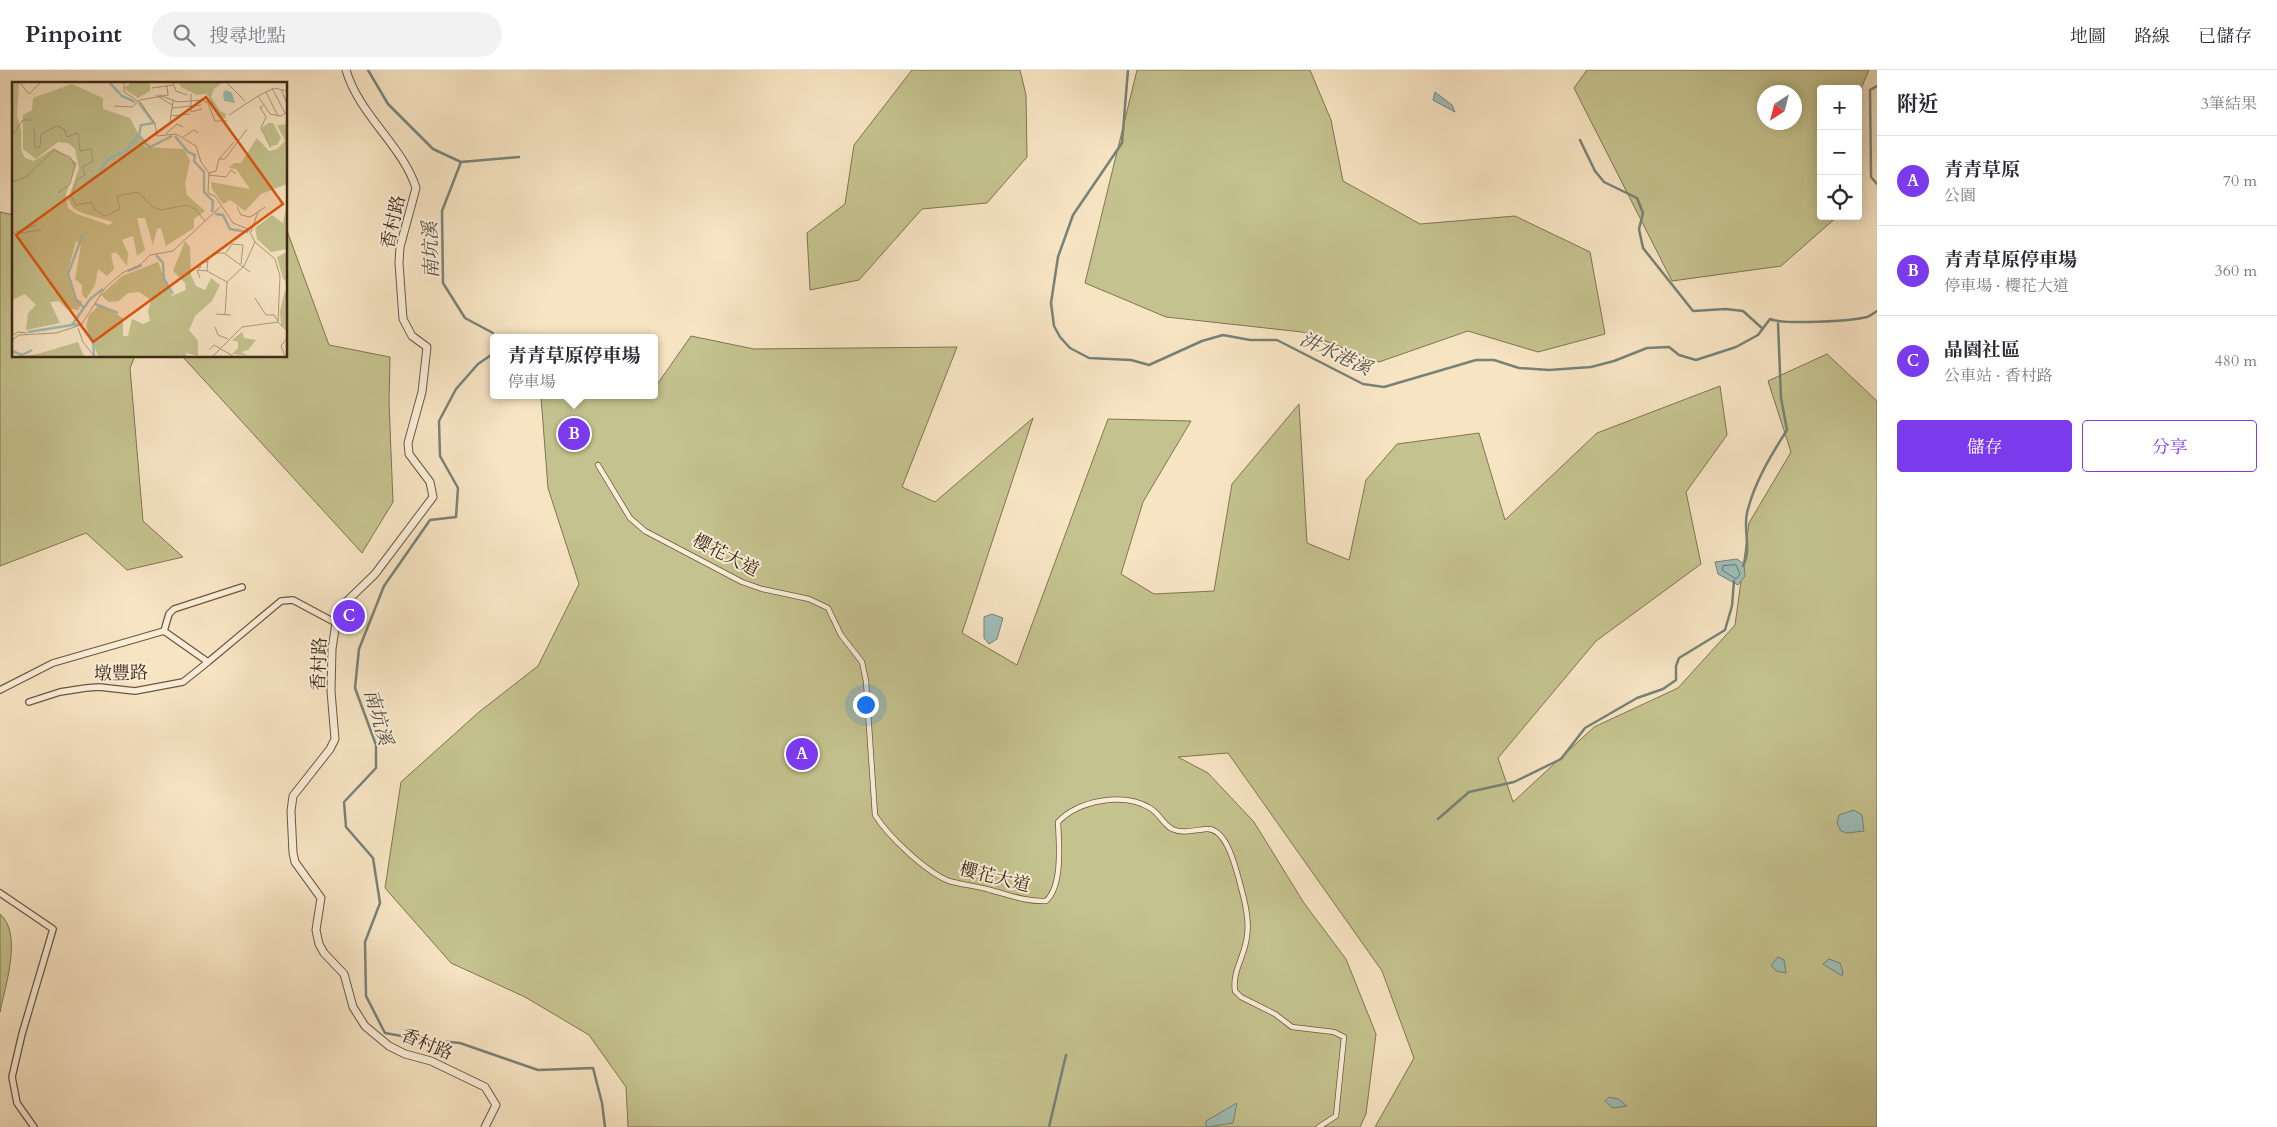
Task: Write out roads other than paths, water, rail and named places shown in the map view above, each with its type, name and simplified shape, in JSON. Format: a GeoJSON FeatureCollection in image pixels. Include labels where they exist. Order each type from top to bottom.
{"type":"FeatureCollection","features":[{"type":"Feature","properties":{"kind":"street","name":"香村路"},"geometry":{"type":"LineString","coordinates":[[346,70],[356,92],[376,126],[405,163],[416,188],[400,247],[399,263],[403,319],[412,336],[427,348],[422,392],[408,443],[409,454],[430,482],[434,497],[375,574],[344,604],[336,623],[332,649],[331,691],[335,739],[293,796],[291,811],[293,854],[295,862],[321,898],[316,930],[319,944],[324,953],[344,974],[353,1007],[365,1026],[389,1046],[406,1054],[431,1061],[485,1087],[496,1105],[485,1127]]}},
{"type":"Feature","properties":{"kind":"street","name":"櫻花大道"},"geometry":{"type":"LineString","coordinates":[[598,465],[630,518],[645,530],[742,582],[762,589],[809,599],[828,608],[841,636],[862,662],[866,681],[875,815],[886,831],[938,875],[962,884],[980,887],[1027,901],[1046,901],[1055,890],[1058,867],[1058,822],[1065,814],[1080,806],[1105,801],[1129,800],[1144,804],[1173,829],[1192,831],[1209,828],[1218,832],[1224,840],[1238,874],[1247,917],[1247,936],[1235,973],[1235,991],[1241,997],[1276,1014],[1292,1028],[1334,1032],[1344,1037],[1336,1116],[1319,1127]]}},
{"type":"Feature","properties":{"kind":"street"},"geometry":{"type":"LineString","coordinates":[[208,662],[164,631],[169,614],[174,609],[242,587]]}},
{"type":"Feature","properties":{"kind":"street","name":"墩豐路"},"geometry":{"type":"LineString","coordinates":[[29,702],[60,692],[86,688],[99,687],[135,691],[183,682],[281,601],[293,600],[336,623]]}},
{"type":"Feature","properties":{"kind":"street","name":"墩豐路"},"geometry":{"type":"LineString","coordinates":[[0,690],[53,663],[164,631]]}},
{"type":"Feature","properties":{"kind":"street"},"geometry":{"type":"LineString","coordinates":[[0,893],[53,929],[12,1077],[18,1103],[34,1127]]}},
{"type":"Feature","properties":{"kind":"water"},"geometry":{"type":"Polygon","coordinates":[[[1435,92],[1452,105],[1455,112],[1433,100],[1435,92]]]}},
{"type":"Feature","properties":{"kind":"water"},"geometry":{"type":"Polygon","coordinates":[[[1737,559],[1744,564],[1745,576],[1738,585],[1718,574],[1715,562],[1737,559]]]}},
{"type":"Feature","properties":{"kind":"water"},"geometry":{"type":"Polygon","coordinates":[[[992,614],[1003,618],[997,639],[989,644],[984,638],[984,617],[992,614]]]}},
{"type":"Feature","properties":{"kind":"water"},"geometry":{"type":"Polygon","coordinates":[[[1854,810],[1862,815],[1864,831],[1847,833],[1841,831],[1837,823],[1839,815],[1854,810]]]}},
{"type":"Feature","properties":{"kind":"water"},"geometry":{"type":"Polygon","coordinates":[[[1778,957],[1784,960],[1786,973],[1776,971],[1771,965],[1778,957]]]}},
{"type":"Feature","properties":{"kind":"water"},"geometry":{"type":"Polygon","coordinates":[[[1829,959],[1840,963],[1843,972],[1842,976],[1823,964],[1829,959]]]}},
{"type":"Feature","properties":{"kind":"water"},"geometry":{"type":"Polygon","coordinates":[[[1609,1097],[1618,1099],[1627,1106],[1613,1108],[1605,1101],[1609,1097]]]}},
{"type":"Feature","properties":{"kind":"water"},"geometry":{"type":"Polygon","coordinates":[[[1237,1103],[1233,1123],[1206,1127],[1206,1121],[1237,1103]]]}},
{"type":"Feature","properties":{"kind":"waterway","name":"南坑溪"},"geometry":{"type":"LineString","coordinates":[[368,70],[388,104],[433,149],[461,162],[442,211],[443,283],[465,318],[493,333]]}},
{"type":"Feature","properties":{"kind":"waterway","name":"汫水港溪"},"geometry":{"type":"LineString","coordinates":[[1128,70],[1122,143],[1073,215],[1058,257],[1051,303],[1054,326],[1060,337],[1070,348],[1089,358],[1131,360],[1149,365],[1202,341],[1223,335],[1250,340],[1277,340],[1363,384],[1384,387],[1476,360],[1494,360],[1519,368],[1549,370],[1591,367],[1614,361],[1647,348],[1669,347],[1679,355],[1696,360],[1736,347],[1758,335],[1770,319],[1789,322],[1833,321],[1867,317],[1877,311]]}},
{"type":"Feature","properties":{"kind":"waterway"},"geometry":{"type":"LineString","coordinates":[[1877,86],[1870,90],[1871,177],[1877,184]]}},
{"type":"Feature","properties":{"kind":"waterway"},"geometry":{"type":"LineString","coordinates":[[1580,140],[1595,171],[1604,182],[1637,198],[1643,213],[1639,229],[1643,248],[1693,311],[1726,309],[1743,311],[1763,329]]}},
{"type":"Feature","properties":{"kind":"waterway"},"geometry":{"type":"LineString","coordinates":[[461,162],[519,157]]}},
{"type":"Feature","properties":{"kind":"waterway"},"geometry":{"type":"LineString","coordinates":[[1743,566],[1747,553],[1746,519],[1750,502],[1764,470],[1787,430],[1781,398],[1778,323]]}},
{"type":"Feature","properties":{"kind":"waterway","name":"南坑溪"},"geometry":{"type":"LineString","coordinates":[[490,356],[478,364],[456,389],[439,421],[440,456],[458,488],[456,517],[430,520],[384,586],[359,649],[355,688],[376,745],[376,768],[344,802],[346,827],[373,858],[380,903],[365,942],[366,996],[385,1033],[418,1039],[460,1043],[538,1070],[593,1068],[602,1103],[605,1127]]}},
{"type":"Feature","properties":{"kind":"waterway"},"geometry":{"type":"LineString","coordinates":[[1438,819],[1469,792],[1514,782],[1561,759],[1585,728],[1637,698],[1663,689],[1676,680],[1676,666],[1679,658],[1725,630],[1732,606],[1734,581]]}},
{"type":"Feature","properties":{"kind":"waterway"},"geometry":{"type":"LineString","coordinates":[[1049,1127],[1066,1055]]}},
{"type":"Feature","properties":{"kind":"place","name":"青青草原停車場"},"geometry":{"type":"Point","coordinates":[574,434]}},
{"type":"Feature","properties":{"kind":"place","name":"晶園社區"},"geometry":{"type":"Point","coordinates":[349,616]}},
{"type":"Feature","properties":{"kind":"place","name":"青青草原"},"geometry":{"type":"Point","coordinates":[802,754]}}]}
